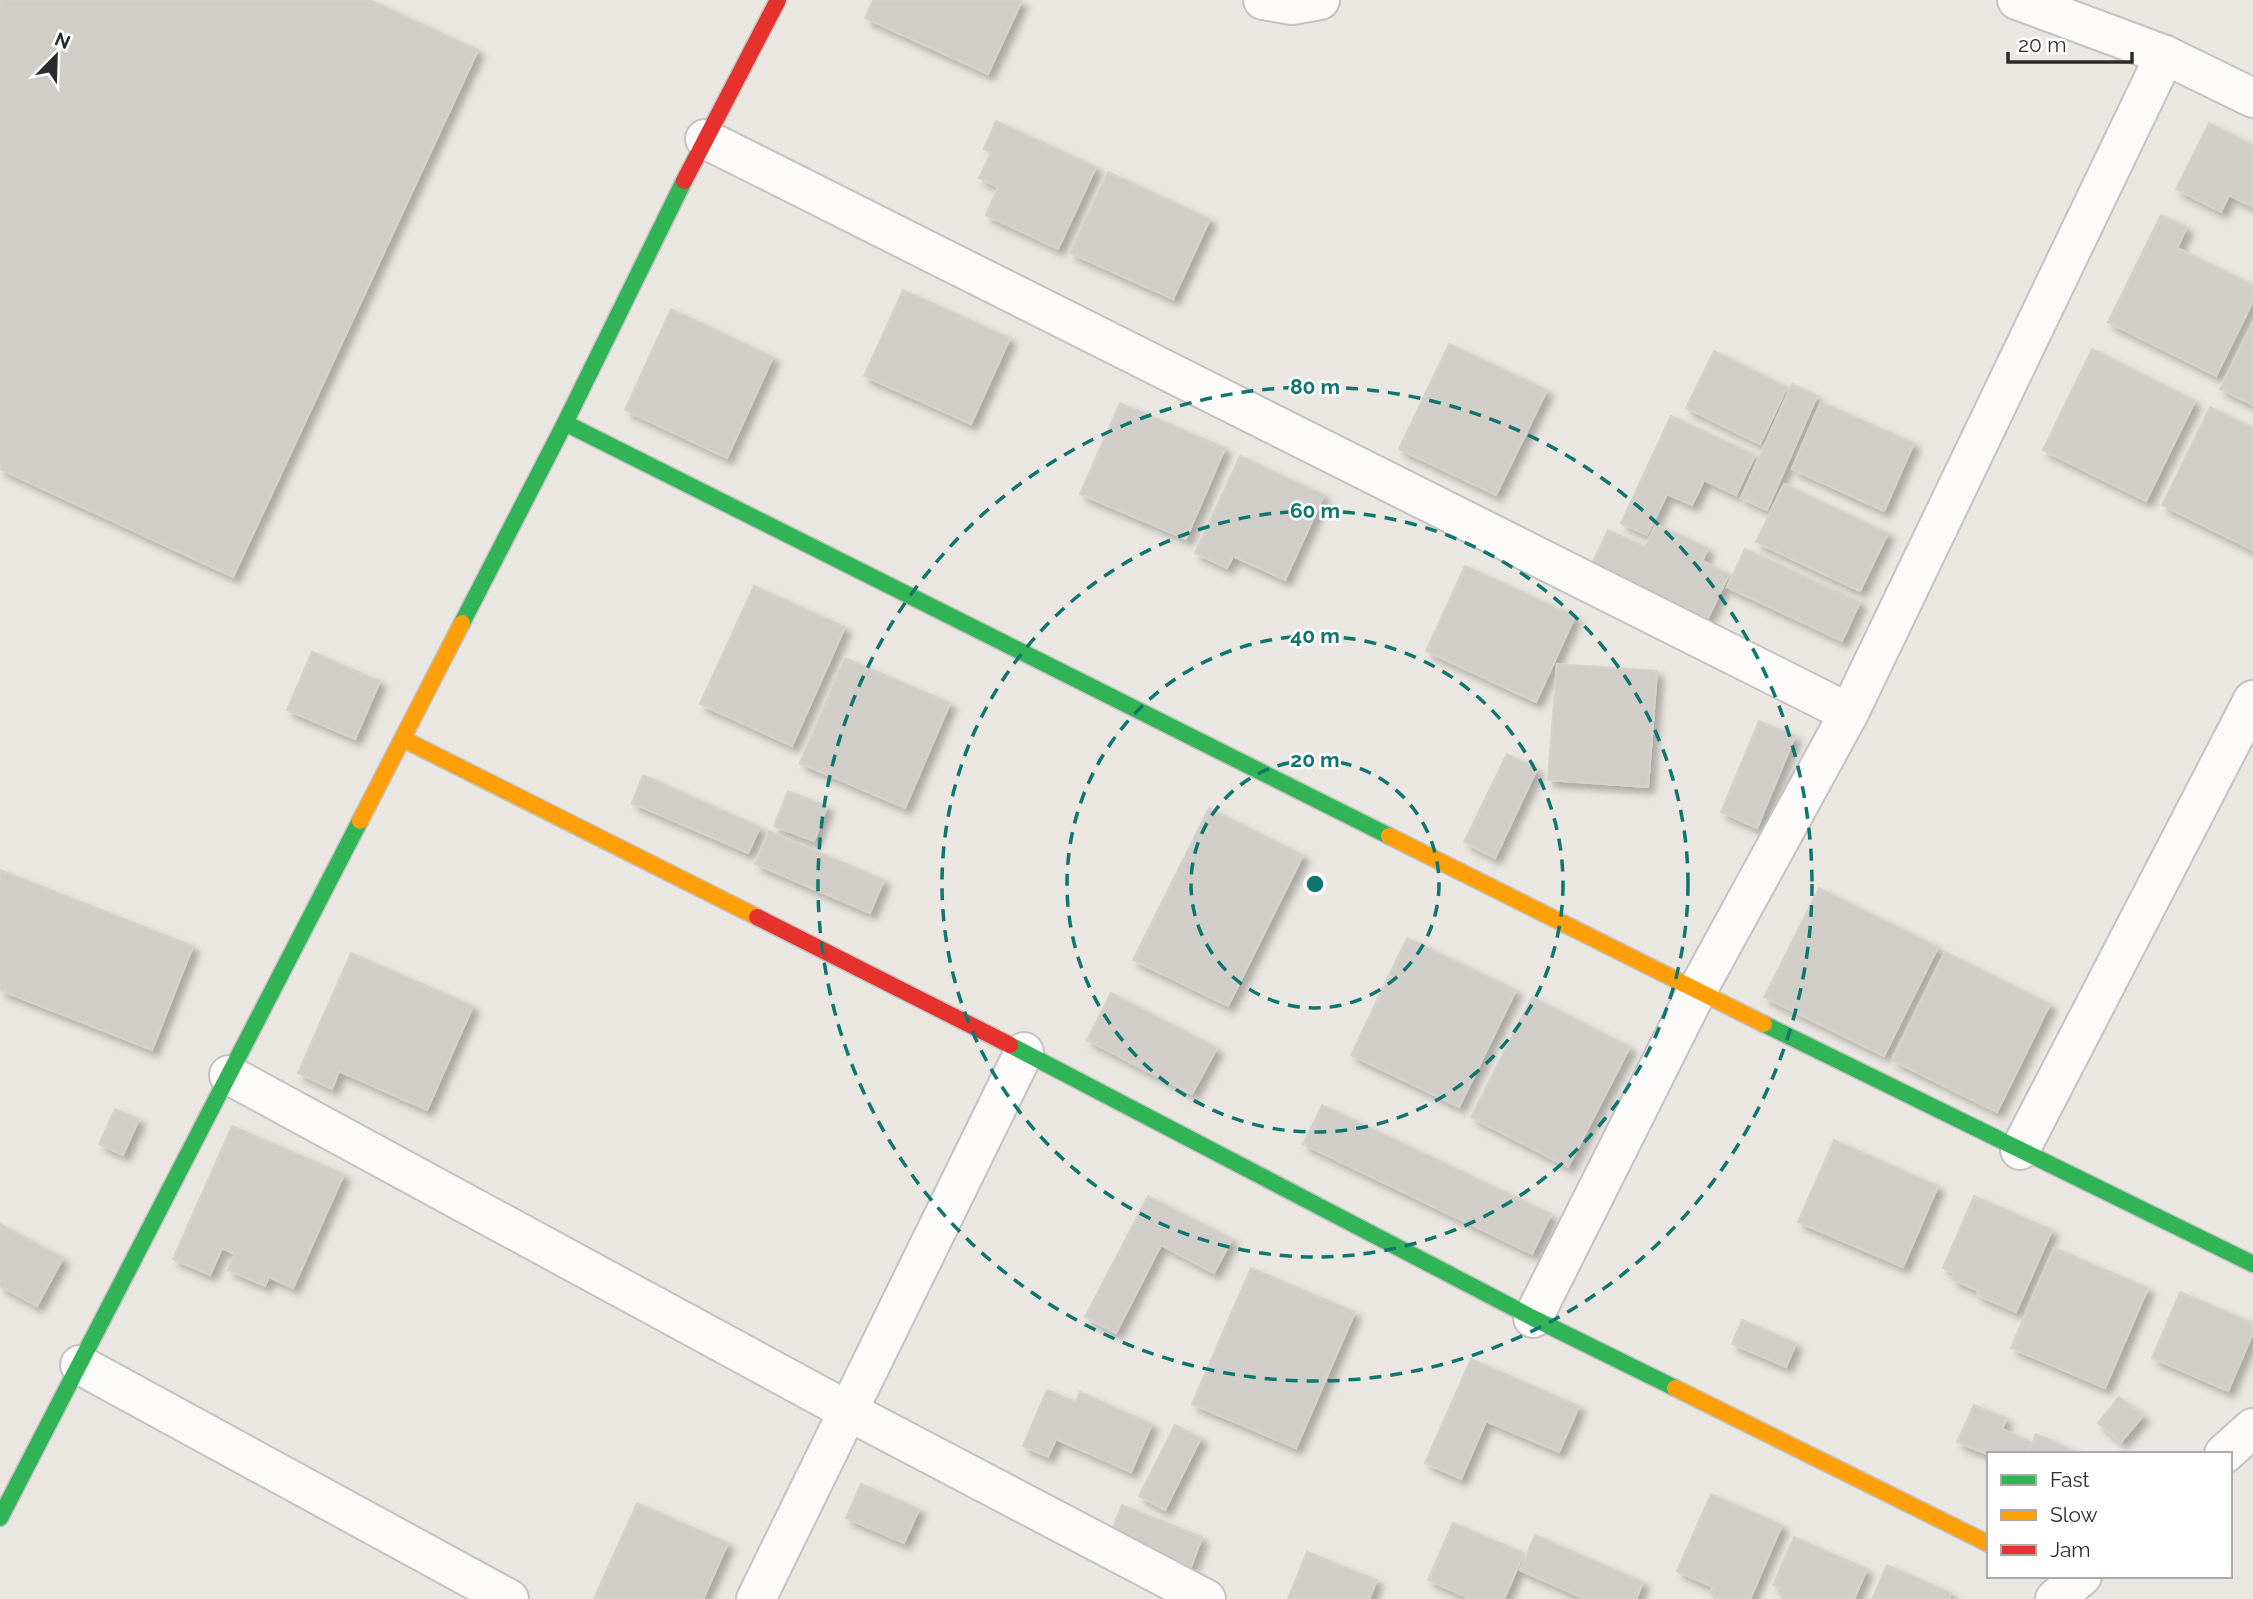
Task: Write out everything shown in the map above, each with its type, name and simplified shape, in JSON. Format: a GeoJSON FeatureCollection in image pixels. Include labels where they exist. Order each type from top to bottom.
{"type":"FeatureCollection","features":[{"type":"Feature","properties":{"kind":"street"},"geometry":{"type":"LineString","coordinates":[[0,1518],[404,740],[705,139],[778,0]]}},
{"type":"Feature","properties":{"kind":"street"},"geometry":{"type":"LineString","coordinates":[[1263,0],[1292,5],[1320,0]]}},
{"type":"Feature","properties":{"kind":"street"},"geometry":{"type":"LineString","coordinates":[[2017,0],[2165,55],[2253,98]]}},
{"type":"Feature","properties":{"kind":"street"},"geometry":{"type":"LineString","coordinates":[[1533,1318],[1697,992],[1849,713],[2165,55]]}},
{"type":"Feature","properties":{"kind":"street"},"geometry":{"type":"LineString","coordinates":[[705,139],[1849,713]]}},
{"type":"Feature","properties":{"kind":"street"},"geometry":{"type":"LineString","coordinates":[[565,423],[1697,992],[2253,1264]]}},
{"type":"Feature","properties":{"kind":"street"},"geometry":{"type":"LineString","coordinates":[[2020,1150],[2253,700]]}},
{"type":"Feature","properties":{"kind":"street"},"geometry":{"type":"LineString","coordinates":[[404,740],[1024,1052],[1533,1318],[1987,1543]]}},
{"type":"Feature","properties":{"kind":"street"},"geometry":{"type":"LineString","coordinates":[[756,1599],[1024,1052]]}},
{"type":"Feature","properties":{"kind":"street"},"geometry":{"type":"LineString","coordinates":[[229,1075],[848,1411],[1206,1599]]}},
{"type":"Feature","properties":{"kind":"street"},"geometry":{"type":"LineString","coordinates":[[80,1365],[509,1599]]}},
{"type":"Feature","properties":{"kind":"street"},"geometry":{"type":"LineString","coordinates":[[2226,1452],[2253,1428]]}},
{"type":"Feature","properties":{"kind":"building"},"geometry":{"type":"Polygon","coordinates":[[[0,0],[370,0],[478,50],[233,577],[0,469],[0,0]]]}},
{"type":"Feature","properties":{"kind":"building"},"geometry":{"type":"Polygon","coordinates":[[[873,0],[1022,0],[988,74],[865,18],[873,0]]]}},
{"type":"Feature","properties":{"kind":"building"},"geometry":{"type":"Polygon","coordinates":[[[996,121],[1096,167],[1058,249],[986,215],[998,187],[979,178],[991,153],[984,149],[996,121]]]}},
{"type":"Feature","properties":{"kind":"building"},"geometry":{"type":"Polygon","coordinates":[[[2209,123],[2253,145],[2253,207],[2229,195],[2221,212],[2176,189],[2209,123]]]}},
{"type":"Feature","properties":{"kind":"building"},"geometry":{"type":"Polygon","coordinates":[[[1108,172],[1210,219],[1173,299],[1070,253],[1108,172]]]}},
{"type":"Feature","properties":{"kind":"building"},"geometry":{"type":"Polygon","coordinates":[[[2161,215],[2187,227],[2177,248],[2253,285],[2253,301],[2216,376],[2108,322],[2161,215]]]}},
{"type":"Feature","properties":{"kind":"building"},"geometry":{"type":"Polygon","coordinates":[[[903,290],[1010,338],[971,424],[864,376],[903,290]]]}},
{"type":"Feature","properties":{"kind":"building"},"geometry":{"type":"Polygon","coordinates":[[[671,309],[773,357],[727,458],[625,410],[671,309]]]}},
{"type":"Feature","properties":{"kind":"building"},"geometry":{"type":"Polygon","coordinates":[[[2253,322],[2253,405],[2220,389],[2253,322]]]}},
{"type":"Feature","properties":{"kind":"building"},"geometry":{"type":"Polygon","coordinates":[[[1449,344],[1547,390],[1496,495],[1399,449],[1449,344]]]}},
{"type":"Feature","properties":{"kind":"building"},"geometry":{"type":"Polygon","coordinates":[[[2092,349],[2195,401],[2146,501],[2043,450],[2092,349]]]}},
{"type":"Feature","properties":{"kind":"building"},"geometry":{"type":"Polygon","coordinates":[[[1714,351],[1787,387],[1760,444],[1686,408],[1714,351]]]}},
{"type":"Feature","properties":{"kind":"building"},"geometry":{"type":"Polygon","coordinates":[[[1792,384],[1817,396],[1767,510],[1741,498],[1792,384]]]}},
{"type":"Feature","properties":{"kind":"building"},"geometry":{"type":"Polygon","coordinates":[[[1821,402],[1914,443],[1884,511],[1792,469],[1821,402]]]}},
{"type":"Feature","properties":{"kind":"building"},"geometry":{"type":"Polygon","coordinates":[[[1120,403],[1225,448],[1186,539],[1080,494],[1120,403]]]}},
{"type":"Feature","properties":{"kind":"building"},"geometry":{"type":"Polygon","coordinates":[[[2210,407],[2253,428],[2253,550],[2162,505],[2210,407]]]}},
{"type":"Feature","properties":{"kind":"building"},"geometry":{"type":"Polygon","coordinates":[[[1671,416],[1755,455],[1736,495],[1704,480],[1692,505],[1667,494],[1647,535],[1621,523],[1671,416]]]}},
{"type":"Feature","properties":{"kind":"building"},"geometry":{"type":"Polygon","coordinates":[[[1240,456],[1324,495],[1285,580],[1233,556],[1227,568],[1195,553],[1240,456]]]}},
{"type":"Feature","properties":{"kind":"building"},"geometry":{"type":"Polygon","coordinates":[[[1784,484],[1888,533],[1860,591],[1756,542],[1784,484]]]}},
{"type":"Feature","properties":{"kind":"building"},"geometry":{"type":"Polygon","coordinates":[[[1656,524],[1708,548],[1702,561],[1729,574],[1707,620],[1591,566],[1608,530],[1645,547],[1656,524]]]}},
{"type":"Feature","properties":{"kind":"building"},"geometry":{"type":"Polygon","coordinates":[[[1745,549],[1860,602],[1842,641],[1727,587],[1745,549]]]}},
{"type":"Feature","properties":{"kind":"building"},"geometry":{"type":"Polygon","coordinates":[[[1465,566],[1575,616],[1536,702],[1426,651],[1465,566]]]}},
{"type":"Feature","properties":{"kind":"building"},"geometry":{"type":"Polygon","coordinates":[[[754,586],[845,627],[792,746],[700,704],[754,586]]]}},
{"type":"Feature","properties":{"kind":"building"},"geometry":{"type":"Polygon","coordinates":[[[312,652],[380,681],[355,739],[287,710],[312,652]]]}},
{"type":"Feature","properties":{"kind":"building"},"geometry":{"type":"Polygon","coordinates":[[[845,658],[950,703],[905,808],[800,763],[845,658]]]}},
{"type":"Feature","properties":{"kind":"building"},"geometry":{"type":"Polygon","coordinates":[[[1557,664],[1657,671],[1648,787],[1548,780],[1557,664]]]}},
{"type":"Feature","properties":{"kind":"building"},"geometry":{"type":"Polygon","coordinates":[[[1759,721],[1795,736],[1757,828],[1721,812],[1759,721]]]}},
{"type":"Feature","properties":{"kind":"building"},"geometry":{"type":"Polygon","coordinates":[[[1507,754],[1537,769],[1495,858],[1464,842],[1507,754]]]}},
{"type":"Feature","properties":{"kind":"building"},"geometry":{"type":"Polygon","coordinates":[[[643,775],[760,827],[748,853],[632,803],[643,775]]]}},
{"type":"Feature","properties":{"kind":"building"},"geometry":{"type":"Polygon","coordinates":[[[788,791],[827,806],[814,841],[774,826],[788,791]]]}},
{"type":"Feature","properties":{"kind":"building"},"geometry":{"type":"Polygon","coordinates":[[[1209,808],[1303,855],[1228,1006],[1133,960],[1209,808]]]}},
{"type":"Feature","properties":{"kind":"building"},"geometry":{"type":"Polygon","coordinates":[[[769,831],[884,880],[870,913],[755,864],[769,831]]]}},
{"type":"Feature","properties":{"kind":"building"},"geometry":{"type":"Polygon","coordinates":[[[0,870],[193,946],[152,1050],[0,990],[0,870]]]}},
{"type":"Feature","properties":{"kind":"building"},"geometry":{"type":"Polygon","coordinates":[[[1819,888],[1938,947],[1884,1056],[1764,997],[1819,888]]]}},
{"type":"Feature","properties":{"kind":"building"},"geometry":{"type":"Polygon","coordinates":[[[1407,938],[1516,990],[1459,1107],[1351,1055],[1407,938]]]}},
{"type":"Feature","properties":{"kind":"building"},"geometry":{"type":"Polygon","coordinates":[[[1945,952],[2050,1004],[1997,1112],[1892,1060],[1945,952]]]}},
{"type":"Feature","properties":{"kind":"building"},"geometry":{"type":"Polygon","coordinates":[[[351,953],[473,1006],[427,1110],[339,1071],[332,1089],[298,1073],[351,953]]]}},
{"type":"Feature","properties":{"kind":"building"},"geometry":{"type":"Polygon","coordinates":[[[1111,993],[1217,1048],[1192,1094],[1087,1040],[1111,993]]]}},
{"type":"Feature","properties":{"kind":"building"},"geometry":{"type":"Polygon","coordinates":[[[1532,997],[1630,1047],[1568,1167],[1471,1117],[1532,997]]]}},
{"type":"Feature","properties":{"kind":"building"},"geometry":{"type":"Polygon","coordinates":[[[1322,1105],[1551,1214],[1532,1254],[1303,1144],[1322,1105]]]}},
{"type":"Feature","properties":{"kind":"building"},"geometry":{"type":"Polygon","coordinates":[[[115,1109],[139,1119],[123,1155],[99,1144],[115,1109]]]}},
{"type":"Feature","properties":{"kind":"building"},"geometry":{"type":"Polygon","coordinates":[[[232,1126],[344,1174],[293,1288],[269,1277],[265,1286],[228,1270],[235,1254],[222,1248],[210,1275],[173,1259],[232,1126]]]}},
{"type":"Feature","properties":{"kind":"building"},"geometry":{"type":"Polygon","coordinates":[[[1834,1140],[1938,1186],[1903,1267],[1798,1222],[1834,1140]]]}},
{"type":"Feature","properties":{"kind":"building"},"geometry":{"type":"Polygon","coordinates":[[[1148,1196],[1232,1239],[1214,1273],[1161,1245],[1116,1333],[1085,1317],[1148,1196]]]}},
{"type":"Feature","properties":{"kind":"building"},"geometry":{"type":"Polygon","coordinates":[[[1974,1196],[2052,1230],[2016,1312],[1977,1295],[1979,1291],[1952,1279],[1955,1273],[1943,1268],[1974,1196]]]}},
{"type":"Feature","properties":{"kind":"building"},"geometry":{"type":"Polygon","coordinates":[[[0,1224],[63,1258],[37,1306],[0,1286],[0,1224]]]}},
{"type":"Feature","properties":{"kind":"building"},"geometry":{"type":"Polygon","coordinates":[[[2054,1248],[2148,1288],[2105,1388],[2011,1348],[2054,1248]]]}},
{"type":"Feature","properties":{"kind":"building"},"geometry":{"type":"Polygon","coordinates":[[[1251,1268],[1355,1312],[1296,1448],[1192,1404],[1251,1268]]]}},
{"type":"Feature","properties":{"kind":"building"},"geometry":{"type":"Polygon","coordinates":[[[2180,1292],[2253,1323],[2253,1333],[2228,1391],[2152,1358],[2180,1292]]]}},
{"type":"Feature","properties":{"kind":"building"},"geometry":{"type":"Polygon","coordinates":[[[1742,1320],[1796,1343],[1786,1367],[1732,1344],[1742,1320]]]}},
{"type":"Feature","properties":{"kind":"building"},"geometry":{"type":"Polygon","coordinates":[[[1471,1359],[1579,1406],[1559,1452],[1486,1421],[1461,1479],[1425,1463],[1471,1359]]]}},
{"type":"Feature","properties":{"kind":"building"},"geometry":{"type":"Polygon","coordinates":[[[1047,1390],[1076,1402],[1080,1392],[1152,1424],[1131,1472],[1056,1439],[1048,1457],[1023,1446],[1047,1390]]]}},
{"type":"Feature","properties":{"kind":"building"},"geometry":{"type":"Polygon","coordinates":[[[2119,1397],[2143,1416],[2121,1442],[2098,1423],[2119,1397]]]}},
{"type":"Feature","properties":{"kind":"building"},"geometry":{"type":"Polygon","coordinates":[[[1974,1405],[2006,1418],[2002,1429],[2031,1442],[2027,1452],[1987,1452],[1987,1454],[1957,1442],[1974,1405]]]}},
{"type":"Feature","properties":{"kind":"building"},"geometry":{"type":"Polygon","coordinates":[[[1175,1425],[1201,1438],[1165,1510],[1139,1496],[1175,1425]]]}},
{"type":"Feature","properties":{"kind":"building"},"geometry":{"type":"Polygon","coordinates":[[[2036,1434],[2076,1452],[2029,1452],[2036,1434]]]}},
{"type":"Feature","properties":{"kind":"building"},"geometry":{"type":"Polygon","coordinates":[[[861,1484],[919,1509],[904,1543],[846,1518],[861,1484]]]}},
{"type":"Feature","properties":{"kind":"building"},"geometry":{"type":"Polygon","coordinates":[[[1711,1494],[1782,1525],[1750,1599],[1721,1599],[1710,1594],[1713,1587],[1677,1571],[1711,1494]]]}},
{"type":"Feature","properties":{"kind":"building"},"geometry":{"type":"Polygon","coordinates":[[[637,1503],[728,1543],[703,1599],[594,1599],[637,1503]]]}},
{"type":"Feature","properties":{"kind":"building"},"geometry":{"type":"Polygon","coordinates":[[[1122,1505],[1202,1537],[1191,1567],[1110,1534],[1122,1505]]]}},
{"type":"Feature","properties":{"kind":"building"},"geometry":{"type":"Polygon","coordinates":[[[1453,1523],[1524,1553],[1504,1599],[1466,1599],[1467,1597],[1428,1580],[1453,1523]]]}},
{"type":"Feature","properties":{"kind":"building"},"geometry":{"type":"Polygon","coordinates":[[[1535,1535],[1643,1582],[1636,1599],[1585,1599],[1520,1570],[1535,1535]]]}},
{"type":"Feature","properties":{"kind":"building"},"geometry":{"type":"Polygon","coordinates":[[[1794,1537],[1867,1569],[1854,1599],[1781,1599],[1784,1590],[1773,1585],[1794,1537]]]}},
{"type":"Feature","properties":{"kind":"building"},"geometry":{"type":"Polygon","coordinates":[[[1307,1552],[1377,1580],[1369,1599],[1288,1599],[1307,1552]]]}},
{"type":"Feature","properties":{"kind":"building"},"geometry":{"type":"Polygon","coordinates":[[[1887,1565],[1951,1593],[1949,1599],[1872,1599],[1887,1565]]]}},
{"type":"Feature","properties":{"kind":"traffic: fast"},"geometry":{"type":"LineString","coordinates":[[462,623],[565,423],[684,181]]}},
{"type":"Feature","properties":{"kind":"traffic: fast"},"geometry":{"type":"LineString","coordinates":[[565,423],[1389,836]]}},
{"type":"Feature","properties":{"kind":"traffic: fast"},"geometry":{"type":"LineString","coordinates":[[0,1518],[360,821]]}},
{"type":"Feature","properties":{"kind":"traffic: fast"},"geometry":{"type":"LineString","coordinates":[[1764,1024],[2253,1264]]}},
{"type":"Feature","properties":{"kind":"traffic: fast"},"geometry":{"type":"LineString","coordinates":[[1010,1045],[1533,1318],[1675,1388]]}},
{"type":"Feature","properties":{"kind":"traffic: slow"},"geometry":{"type":"LineString","coordinates":[[360,821],[462,623]]}},
{"type":"Feature","properties":{"kind":"traffic: slow"},"geometry":{"type":"LineString","coordinates":[[403,739],[757,917]]}},
{"type":"Feature","properties":{"kind":"traffic: slow"},"geometry":{"type":"LineString","coordinates":[[1389,836],[1764,1024]]}},
{"type":"Feature","properties":{"kind":"traffic: slow"},"geometry":{"type":"LineString","coordinates":[[1675,1388],[1987,1543]]}},
{"type":"Feature","properties":{"kind":"traffic: jam"},"geometry":{"type":"LineString","coordinates":[[684,181],[778,0]]}},
{"type":"Feature","properties":{"kind":"traffic: jam"},"geometry":{"type":"LineString","coordinates":[[757,917],[1010,1045]]}}]}
